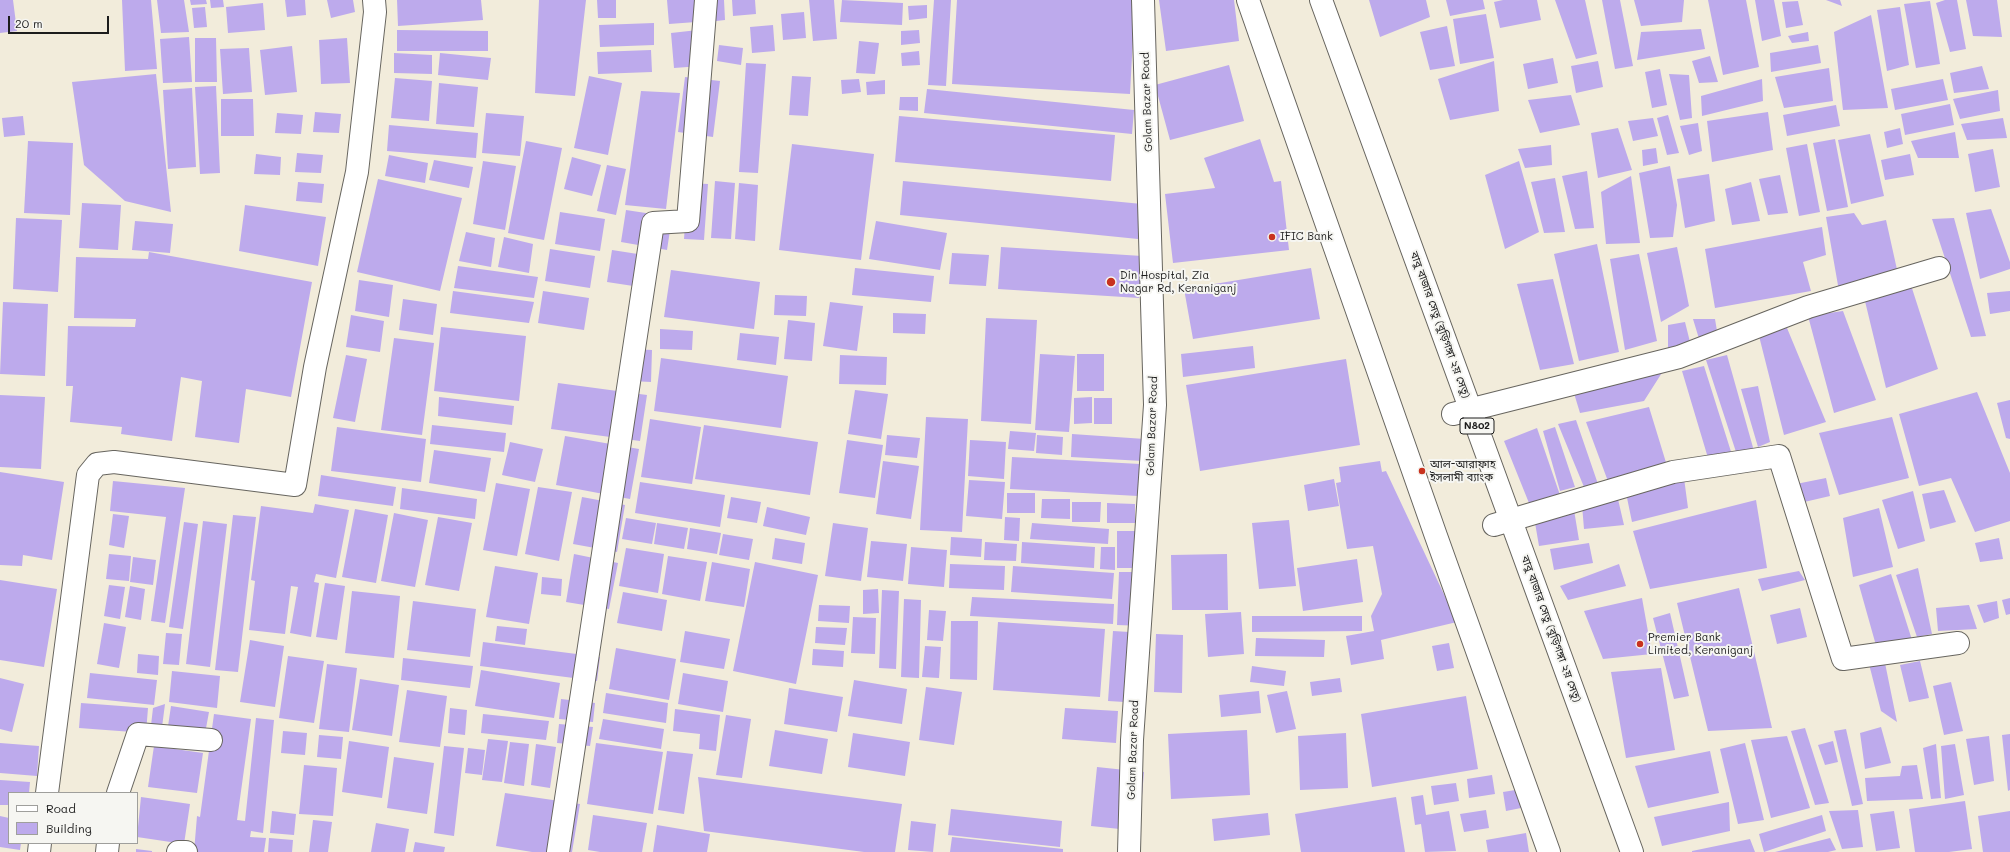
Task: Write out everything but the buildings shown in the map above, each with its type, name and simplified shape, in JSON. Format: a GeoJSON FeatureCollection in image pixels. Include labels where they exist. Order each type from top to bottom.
{"type":"FeatureCollection","features":[{"type":"Feature","properties":{"kind":"main road"},"geometry":{"type":"LineString","coordinates":[[46,792],[88,475],[97,464],[114,462],[295,485],[315,367],[357,172],[375,12],[374,0]]}},
{"type":"Feature","properties":{"kind":"main road"},"geometry":{"type":"LineString","coordinates":[[558,852],[652,223],[688,221],[706,0]]}},
{"type":"Feature","properties":{"kind":"main road","name":"Golam Bazar Road"},"geometry":{"type":"LineString","coordinates":[[1129,852],[1132,740],[1155,406],[1143,0]]}},
{"type":"Feature","properties":{"kind":"main road"},"geometry":{"type":"LineString","coordinates":[[1248,0],[1436,536],[1549,852]]}},
{"type":"Feature","properties":{"kind":"main road","name":"বাবু বাজার সেতু (বুড়িগঙ্গা ২য় সেতু)"},"geometry":{"type":"LineString","coordinates":[[1321,0],[1632,852]]}},
{"type":"Feature","properties":{"kind":"main road"},"geometry":{"type":"LineString","coordinates":[[1453,414],[1679,357],[1808,307],[1939,268]]}},
{"type":"Feature","properties":{"kind":"main road"},"geometry":{"type":"LineString","coordinates":[[1494,525],[1673,472],[1779,456],[1843,659],[1958,643]]}},
{"type":"Feature","properties":{"kind":"main road"},"geometry":{"type":"LineString","coordinates":[[118,792],[138,734],[211,740]]}},
{"type":"Feature","properties":{"kind":"main road"},"geometry":{"type":"LineString","coordinates":[[178,852],[186,852]]}},
{"type":"Feature","properties":{"kind":"place","name":"IFIC Bank"},"geometry":{"type":"Point","coordinates":[1272,237]}},
{"type":"Feature","properties":{"kind":"place","name":"Din Hospital, Zia Nagar Rd, Keraniganj"},"geometry":{"type":"Point","coordinates":[1111,282]}},
{"type":"Feature","properties":{"kind":"place","name":"আল-আরাফাহ ইসলামী ব্যাংক"},"geometry":{"type":"Point","coordinates":[1422,471]}},
{"type":"Feature","properties":{"kind":"place","name":"Premier Bank Limited, Keraniganj"},"geometry":{"type":"Point","coordinates":[1640,644]}}]}
